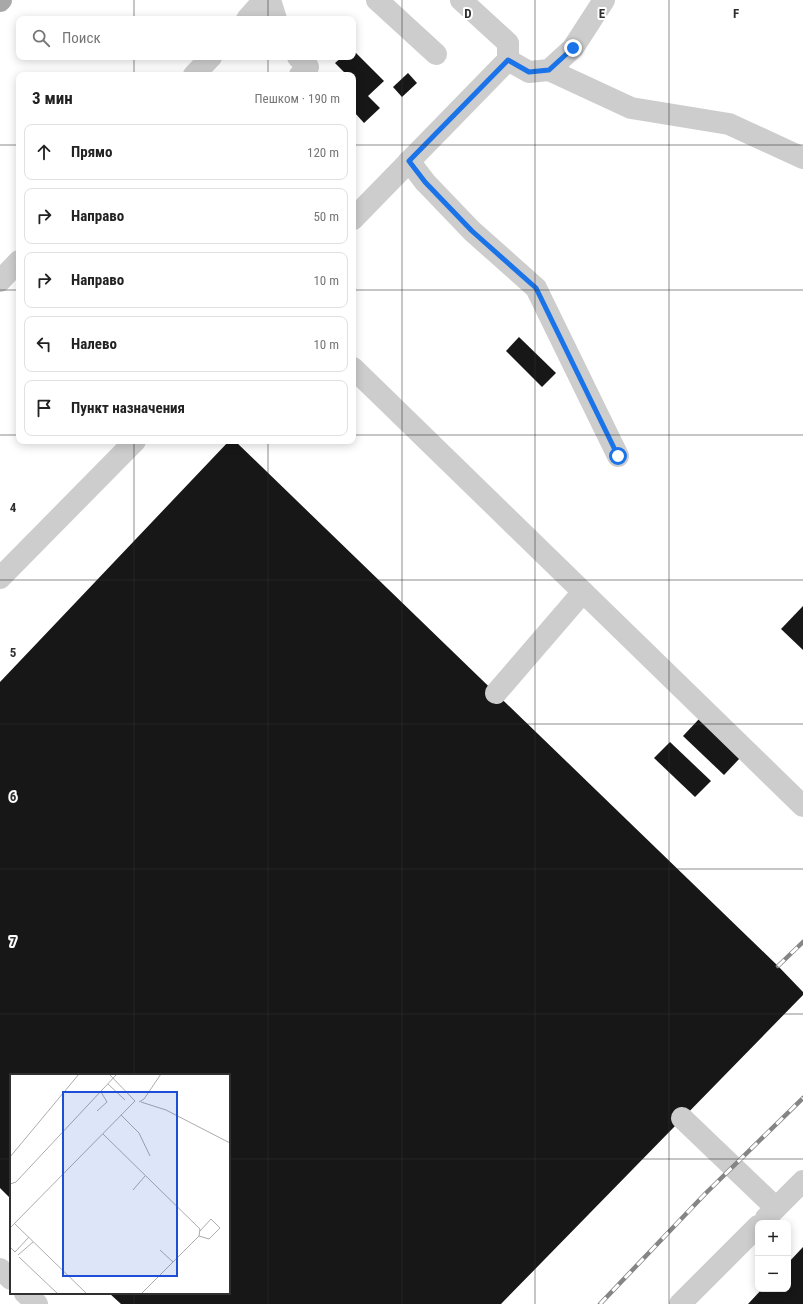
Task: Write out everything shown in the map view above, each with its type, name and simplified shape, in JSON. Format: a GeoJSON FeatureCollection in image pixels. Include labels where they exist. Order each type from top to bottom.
{"type":"FeatureCollection","features":[{"type":"Feature","properties":{"kind":"lane"},"geometry":{"type":"LineString","coordinates":[[250,16],[264,0]]}},
{"type":"Feature","properties":{"kind":"lane"},"geometry":{"type":"LineString","coordinates":[[270,0],[275,16]]}},
{"type":"Feature","properties":{"kind":"lane"},"geometry":{"type":"LineString","coordinates":[[377,0],[436,54]]}},
{"type":"Feature","properties":{"kind":"lane"},"geometry":{"type":"LineString","coordinates":[[356,216],[508,60],[508,43],[461,0]]}},
{"type":"Feature","properties":{"kind":"lane"},"geometry":{"type":"LineString","coordinates":[[549,70],[573,48],[604,0]]}},
{"type":"Feature","properties":{"kind":"lane"},"geometry":{"type":"LineString","coordinates":[[197,72],[208,60]]}},
{"type":"Feature","properties":{"kind":"lane"},"geometry":{"type":"LineString","coordinates":[[301,60],[308,67],[303,72]]}},
{"type":"Feature","properties":{"kind":"lane"},"geometry":{"type":"LineString","coordinates":[[508,60],[529,72],[549,70],[631,108],[729,124],[803,158]]}},
{"type":"Feature","properties":{"kind":"lane"},"geometry":{"type":"LineString","coordinates":[[409,161],[425,182],[472,231],[536,288],[618,456]]}},
{"type":"Feature","properties":{"kind":"lane"},"geometry":{"type":"LineString","coordinates":[[0,281],[16,264]]}},
{"type":"Feature","properties":{"kind":"lane"},"geometry":{"type":"LineString","coordinates":[[356,371],[803,806]]}},
{"type":"Feature","properties":{"kind":"lane"},"geometry":{"type":"LineString","coordinates":[[0,578],[132,444]]}},
{"type":"Feature","properties":{"kind":"lane"},"geometry":{"type":"LineString","coordinates":[[496,693],[583,592]]}},
{"type":"Feature","properties":{"kind":"lane"},"geometry":{"type":"LineString","coordinates":[[682,1118],[768,1216],[803,1181]]}},
{"type":"Feature","properties":{"kind":"lane"},"geometry":{"type":"LineString","coordinates":[[680,1304],[755,1229]]}},
{"type":"Feature","properties":{"kind":"lane"},"geometry":{"type":"LineString","coordinates":[[0,1269],[10,1278]]}},
{"type":"Feature","properties":{"kind":"lane"},"geometry":{"type":"LineString","coordinates":[[26,1294],[36,1304]]}},
{"type":"Feature","properties":{"kind":"building"},"geometry":{"type":"Polygon","coordinates":[[[356,53],[384,81],[368,96],[380,108],[364,123],[356,114],[356,72],[344,72],[335,63],[338,60],[356,60],[356,53]]]}},
{"type":"Feature","properties":{"kind":"building"},"geometry":{"type":"Polygon","coordinates":[[[408,73],[417,83],[402,97],[393,87],[408,73]]]}},
{"type":"Feature","properties":{"kind":"building"},"geometry":{"type":"Polygon","coordinates":[[[519,337],[556,373],[542,387],[506,351],[519,337]]]}},
{"type":"Feature","properties":{"kind":"building"},"geometry":{"type":"Polygon","coordinates":[[[226,444],[238,444],[778,966],[803,992],[803,995],[501,1304],[121,1304],[110,1294],[230,1294],[230,1074],[10,1074],[10,1198],[0,1188],[0,682],[226,444]]]}},
{"type":"Feature","properties":{"kind":"building"},"geometry":{"type":"Polygon","coordinates":[[[803,606],[803,650],[781,629],[803,606]]]}},
{"type":"Feature","properties":{"kind":"building"},"geometry":{"type":"Polygon","coordinates":[[[699,719],[740,758],[724,775],[683,736],[699,719]]]}},
{"type":"Feature","properties":{"kind":"building"},"geometry":{"type":"Polygon","coordinates":[[[670,742],[711,781],[695,797],[654,758],[670,742]]]}},
{"type":"Feature","properties":{"kind":"building"},"geometry":{"type":"Polygon","coordinates":[[[803,1247],[803,1304],[748,1304],[759,1292],[791,1292],[791,1260],[803,1247]]]}},
{"type":"Feature","properties":{"kind":"railway"},"geometry":{"type":"LineString","coordinates":[[778,966],[803,942]]}},
{"type":"Feature","properties":{"kind":"railway"},"geometry":{"type":"LineString","coordinates":[[600,1304],[705,1194],[803,1098]]}},
{"type":"Feature","properties":{"kind":"route"},"geometry":{"type":"LineString","coordinates":[[573,48],[549,70],[529,72],[508,60],[409,161],[425,182],[472,231],[536,288],[618,456]]}}]}
